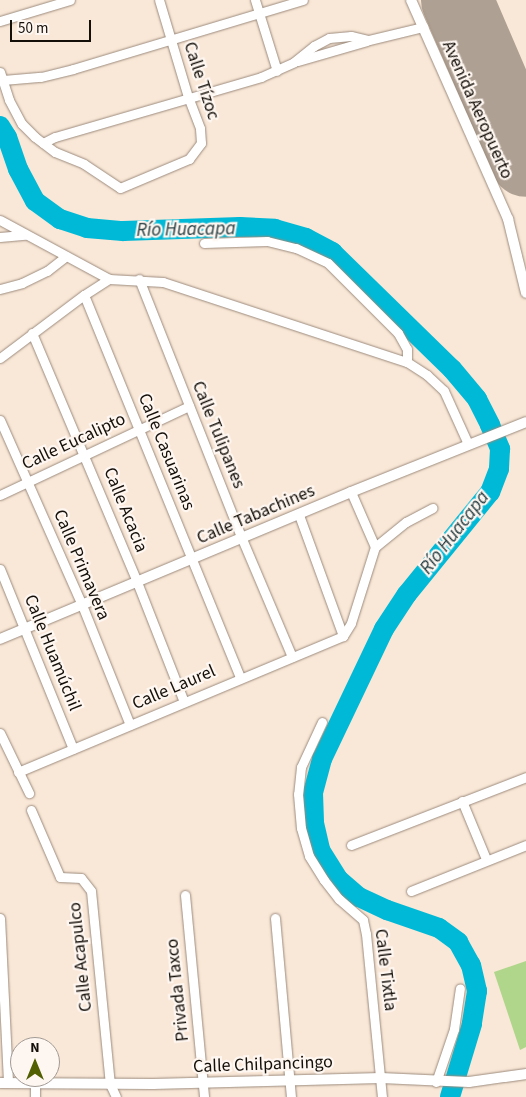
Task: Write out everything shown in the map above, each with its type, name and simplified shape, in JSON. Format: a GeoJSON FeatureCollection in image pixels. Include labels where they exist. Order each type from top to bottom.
{"type":"FeatureCollection","features":[{"type":"Feature","properties":{"kind":"street"},"geometry":{"type":"LineString","coordinates":[[0,21],[70,0]]}},
{"type":"Feature","properties":{"kind":"street","name":"Calle Tízoc"},"geometry":{"type":"LineString","coordinates":[[43,143],[54,152],[84,164],[120,188],[189,160],[201,143],[200,128],[188,97],[159,0]]}},
{"type":"Feature","properties":{"kind":"street"},"geometry":{"type":"LineString","coordinates":[[255,0],[278,70]]}},
{"type":"Feature","properties":{"kind":"street"},"geometry":{"type":"LineString","coordinates":[[303,0],[73,69],[41,77],[1,76],[22,124],[43,143],[55,137],[278,70],[294,62],[370,40],[423,28]]}},
{"type":"Feature","properties":{"kind":"street","name":"Avenida Aeropuerto"},"geometry":{"type":"LineString","coordinates":[[411,0],[508,219],[526,293]]}},
{"type":"Feature","properties":{"kind":"street"},"geometry":{"type":"LineString","coordinates":[[294,62],[314,46],[329,38],[351,36],[370,40]]}},
{"type":"Feature","properties":{"kind":"street"},"geometry":{"type":"LineString","coordinates":[[0,220],[109,279],[163,282],[407,362],[428,374],[444,391],[472,444]]}},
{"type":"Feature","properties":{"kind":"street"},"geometry":{"type":"LineString","coordinates":[[0,237],[25,235]]}},
{"type":"Feature","properties":{"kind":"street"},"geometry":{"type":"LineString","coordinates":[[204,243],[267,241],[296,248],[328,264],[398,333],[407,349],[407,362]]}},
{"type":"Feature","properties":{"kind":"street"},"geometry":{"type":"LineString","coordinates":[[0,289],[22,283],[47,271],[66,256]]}},
{"type":"Feature","properties":{"kind":"street"},"geometry":{"type":"LineString","coordinates":[[0,358],[84,294],[109,279]]}},
{"type":"Feature","properties":{"kind":"street","name":"Calle Tulipanes"},"geometry":{"type":"LineString","coordinates":[[140,280],[242,539],[292,657]]}},
{"type":"Feature","properties":{"kind":"street","name":"Calle Casuarinas"},"geometry":{"type":"LineString","coordinates":[[84,294],[240,678]]}},
{"type":"Feature","properties":{"kind":"street","name":"Calle Acacia"},"geometry":{"type":"LineString","coordinates":[[32,333],[137,582],[184,702]]}},
{"type":"Feature","properties":{"kind":"street","name":"Calle Eucalipto"},"geometry":{"type":"LineString","coordinates":[[0,494],[189,406]]}},
{"type":"Feature","properties":{"kind":"street","name":"Calle Primavera"},"geometry":{"type":"LineString","coordinates":[[0,420],[82,605],[130,725]]}},
{"type":"Feature","properties":{"kind":"street","name":"Calle Tabachines"},"geometry":{"type":"LineString","coordinates":[[0,639],[351,492],[525,422]]}},
{"type":"Feature","properties":{"kind":"street"},"geometry":{"type":"LineString","coordinates":[[351,492],[375,547]]}},
{"type":"Feature","properties":{"kind":"street"},"geometry":{"type":"LineString","coordinates":[[343,636],[351,623],[375,547],[406,522],[432,508]]}},
{"type":"Feature","properties":{"kind":"street"},"geometry":{"type":"LineString","coordinates":[[299,515],[343,636]]}},
{"type":"Feature","properties":{"kind":"street","name":"Calle Huamúchil"},"geometry":{"type":"LineString","coordinates":[[0,569],[73,749]]}},
{"type":"Feature","properties":{"kind":"street","name":"Calle Laurel"},"geometry":{"type":"LineString","coordinates":[[18,772],[343,636]]}},
{"type":"Feature","properties":{"kind":"street","name":"Calle Tixtla"},"geometry":{"type":"LineString","coordinates":[[322,722],[301,767],[298,794],[301,828],[309,856],[324,880],[339,899],[363,920],[382,1097]]}},
{"type":"Feature","properties":{"kind":"street"},"geometry":{"type":"LineString","coordinates":[[0,733],[29,793]]}},
{"type":"Feature","properties":{"kind":"street"},"geometry":{"type":"LineString","coordinates":[[351,845],[526,776]]}},
{"type":"Feature","properties":{"kind":"street"},"geometry":{"type":"LineString","coordinates":[[462,801],[486,859]]}},
{"type":"Feature","properties":{"kind":"street","name":"Calle Acapulco"},"geometry":{"type":"LineString","coordinates":[[31,810],[60,877],[81,878],[91,891],[110,1084],[116,1097]]}},
{"type":"Feature","properties":{"kind":"street"},"geometry":{"type":"LineString","coordinates":[[411,891],[526,844]]}},
{"type":"Feature","properties":{"kind":"street","name":"Privada Taxco"},"geometry":{"type":"LineString","coordinates":[[184,895],[204,1097]]}},
{"type":"Feature","properties":{"kind":"street"},"geometry":{"type":"LineString","coordinates":[[0,918],[4,1083]]}},
{"type":"Feature","properties":{"kind":"street"},"geometry":{"type":"LineString","coordinates":[[274,918],[291,1097]]}},
{"type":"Feature","properties":{"kind":"street"},"geometry":{"type":"LineString","coordinates":[[436,1082],[454,1029],[460,988]]}},
{"type":"Feature","properties":{"kind":"street","name":"Calle Chilpancingo"},"geometry":{"type":"LineString","coordinates":[[60,1083],[203,1083],[381,1078],[469,1082],[526,1076]]}},
{"type":"Feature","properties":{"kind":"green space"},"geometry":{"type":"Polygon","coordinates":[[[526,961],[526,1047],[520,1050],[494,972],[526,961]]]}},
{"type":"Feature","properties":{"kind":"waterway","name":"Río Huacapa"},"geometry":{"type":"LineString","coordinates":[[0,126],[7,137],[18,169],[35,201],[60,219],[87,228],[123,231],[240,227],[275,229],[306,238],[332,252],[452,369],[477,399],[490,425],[500,449],[499,469],[490,492],[407,594],[384,629],[322,759],[313,793],[314,823],[320,850],[338,879],[359,897],[387,910],[439,928],[458,942],[471,965],[477,991],[472,1024],[450,1097]]}},
{"type":"Feature","properties":{"kind":"runway"},"geometry":{"type":"LineString","coordinates":[[457,0],[526,161]]}}]}
